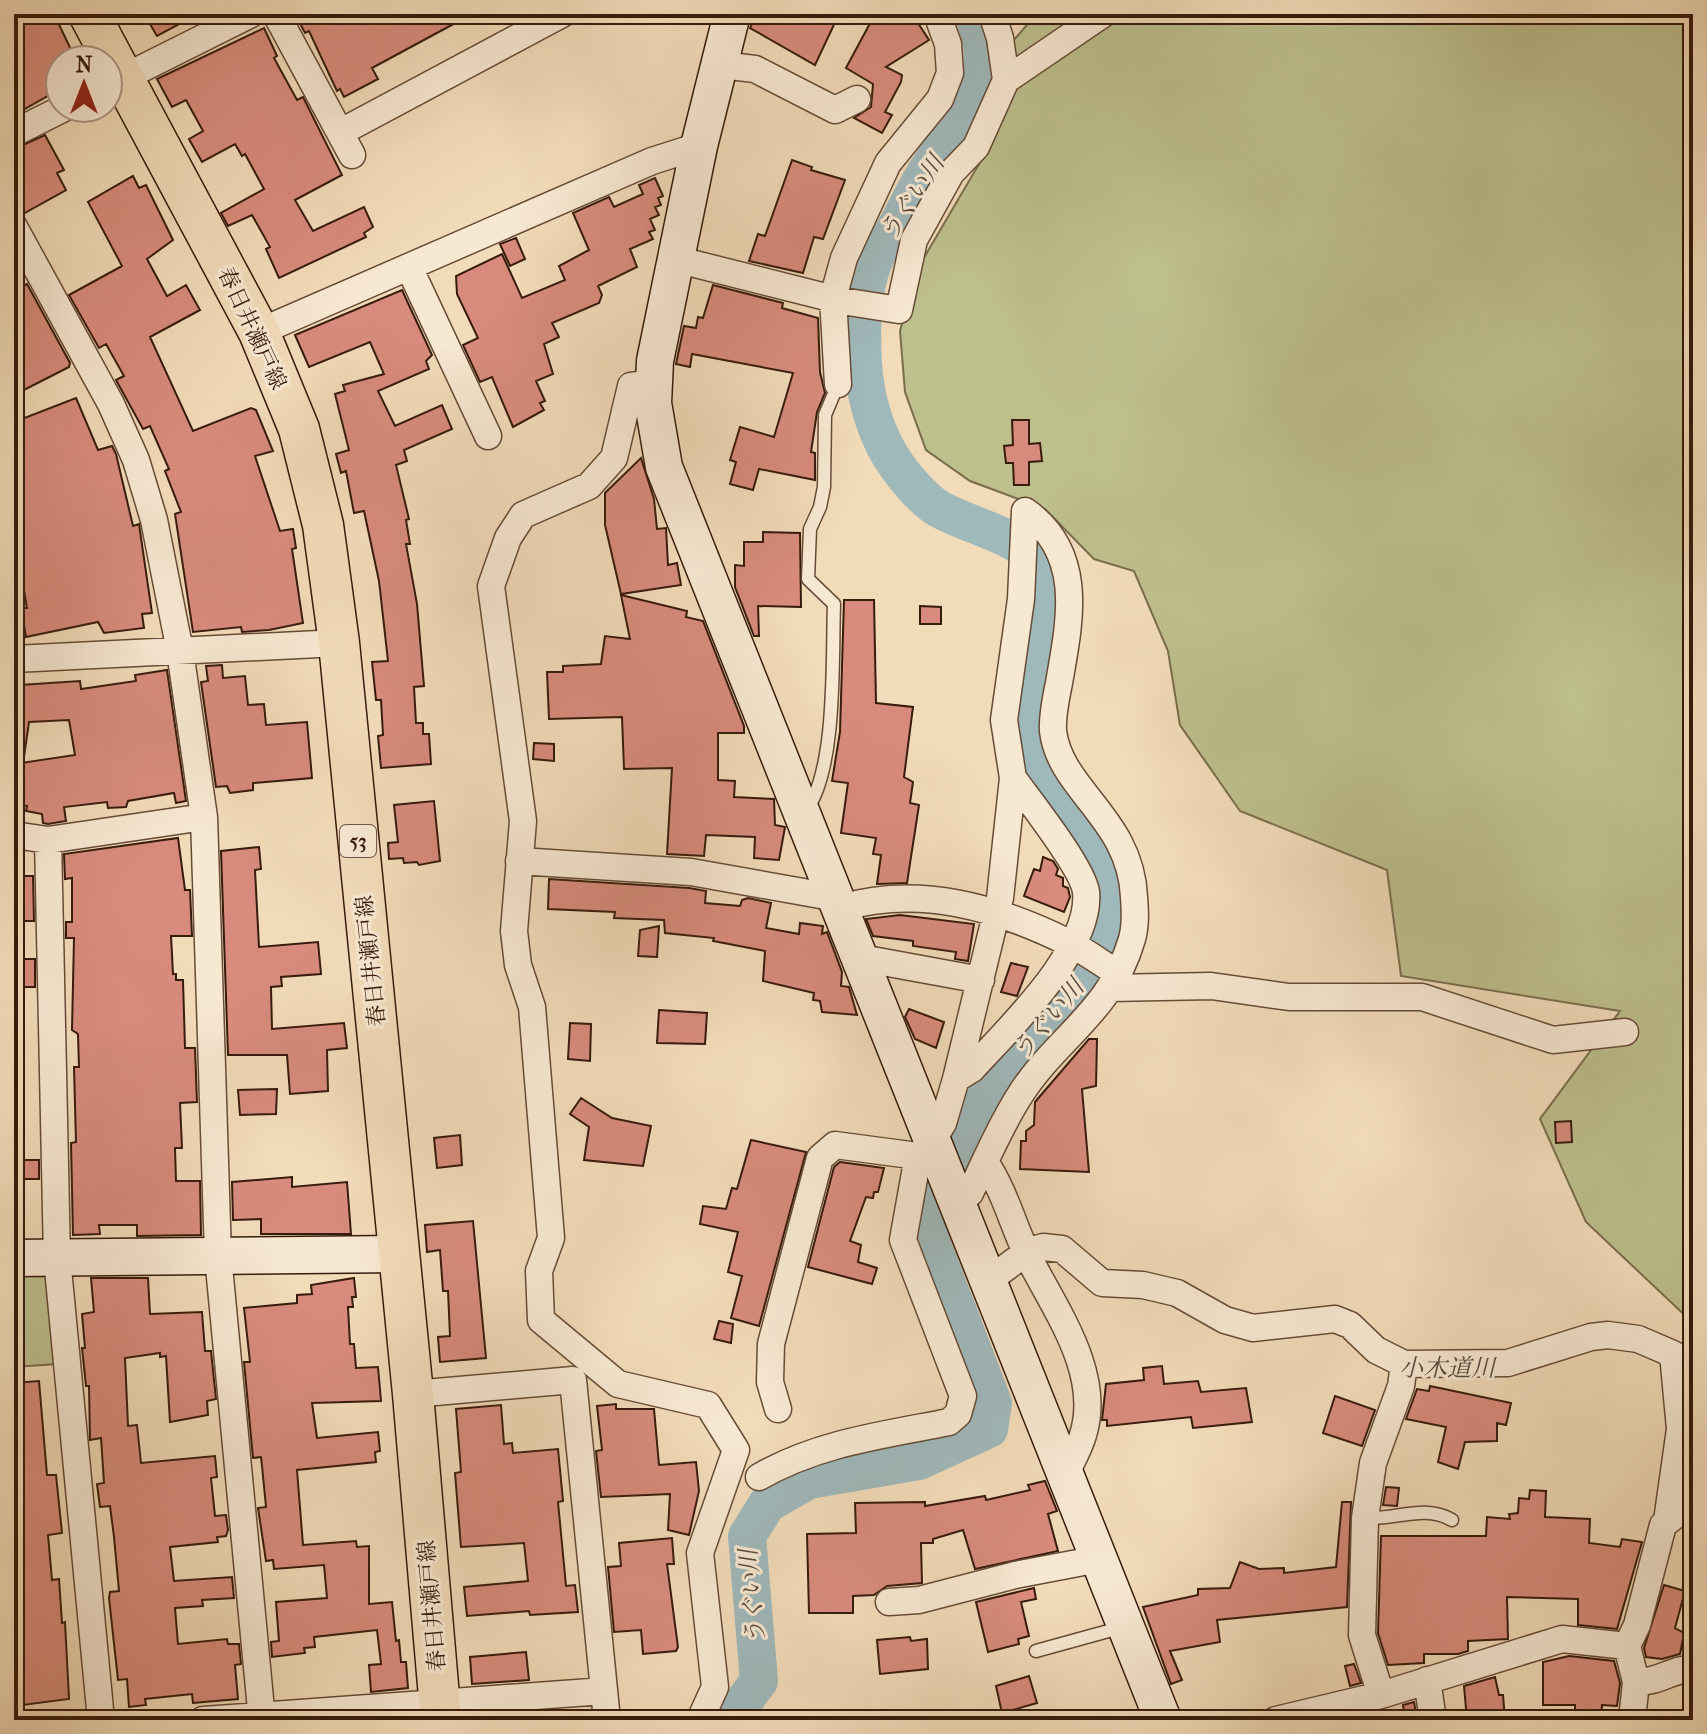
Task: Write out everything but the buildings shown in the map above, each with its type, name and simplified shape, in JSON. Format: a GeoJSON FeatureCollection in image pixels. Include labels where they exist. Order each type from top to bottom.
{"type":"FeatureCollection","features":[{"type":"Feature","properties":{"kind":"main road","name":"春日井瀬戸線"},"geometry":{"type":"LineString","coordinates":[[89,14],[101,44]]}},
{"type":"Feature","properties":{"kind":"main road","name":"春日井瀬戸線"},"geometry":{"type":"LineString","coordinates":[[124,96],[259,332],[299,429],[323,525],[339,643],[413,1394],[440,1712]]}},
{"type":"Feature","properties":{"kind":"street"},"geometry":{"type":"LineString","coordinates":[[124,78],[251,14]]}},
{"type":"Feature","properties":{"kind":"street"},"geometry":{"type":"LineString","coordinates":[[276,14],[346,143],[562,14]]}},
{"type":"Feature","properties":{"kind":"street"},"geometry":{"type":"LineString","coordinates":[[732,14],[675,259],[654,383],[656,428],[671,490],[861,958],[930,1151],[958,1202],[1163,1720]]}},
{"type":"Feature","properties":{"kind":"street"},"geometry":{"type":"LineString","coordinates":[[838,384],[838,300],[844,258],[882,175],[917,124],[940,99],[950,73],[948,44],[937,14]]}},
{"type":"Feature","properties":{"kind":"street"},"geometry":{"type":"LineString","coordinates":[[992,14],[1000,38],[1006,80]]}},
{"type":"Feature","properties":{"kind":"street"},"geometry":{"type":"LineString","coordinates":[[675,259],[838,300],[899,310],[914,240],[951,173],[976,147],[1006,80],[1103,14]]}},
{"type":"Feature","properties":{"kind":"street"},"geometry":{"type":"LineString","coordinates":[[721,65],[755,69],[835,110],[857,99]]}},
{"type":"Feature","properties":{"kind":"street"},"geometry":{"type":"LineString","coordinates":[[14,133],[44,118]]}},
{"type":"Feature","properties":{"kind":"street"},"geometry":{"type":"LineString","coordinates":[[259,332],[652,161],[699,146]]}},
{"type":"Feature","properties":{"kind":"street"},"geometry":{"type":"LineString","coordinates":[[14,227],[111,404],[136,460],[154,520],[180,651],[204,817],[218,1256],[262,1718]]}},
{"type":"Feature","properties":{"kind":"street"},"geometry":{"type":"LineString","coordinates":[[409,267],[488,436]]}},
{"type":"Feature","properties":{"kind":"street"},"geometry":{"type":"LineString","coordinates":[[654,383],[631,386],[614,458],[589,486],[523,515],[508,538],[491,586],[523,821],[514,931],[518,965],[532,1007],[551,1238],[539,1271],[541,1320],[563,1335],[618,1384],[708,1405],[736,1450],[700,1553],[715,1687],[700,1720]]}},
{"type":"Feature","properties":{"kind":"street"},"geometry":{"type":"LineString","coordinates":[[759,1477],[820,1448],[949,1422],[958,1414],[963,1396],[903,1240],[956,1079],[998,912],[1013,778],[1004,720],[1021,599],[1025,511],[1036,519],[1063,555],[1071,585],[1070,622],[1053,733],[1065,765],[1126,850],[1134,882],[1133,936],[1114,981],[1021,1093],[970,1193],[958,1202]]}},
{"type":"Feature","properties":{"kind":"street"},"geometry":{"type":"LineString","coordinates":[[14,659],[339,643]]}},
{"type":"Feature","properties":{"kind":"street"},"geometry":{"type":"LineString","coordinates":[[956,1079],[972,1069],[1059,972],[1084,914],[1086,890],[1062,847],[1013,778]]}},
{"type":"Feature","properties":{"kind":"street"},"geometry":{"type":"LineString","coordinates":[[14,835],[48,840],[204,817]]}},
{"type":"Feature","properties":{"kind":"street"},"geometry":{"type":"LineString","coordinates":[[48,840],[57,1258],[101,1720]]}},
{"type":"Feature","properties":{"kind":"street"},"geometry":{"type":"LineString","coordinates":[[519,861],[691,872],[839,903],[907,896],[998,912],[1072,943],[1114,981],[1211,986],[1289,997],[1422,997],[1553,1040],[1625,1032]]}},
{"type":"Feature","properties":{"kind":"street"},"geometry":{"type":"LineString","coordinates":[[861,958],[981,980]]}},
{"type":"Feature","properties":{"kind":"street"},"geometry":{"type":"LineString","coordinates":[[778,1409],[770,1382],[771,1344],[820,1158],[835,1145],[930,1151]]}},
{"type":"Feature","properties":{"kind":"street"},"geometry":{"type":"LineString","coordinates":[[985,1162],[997,1180],[1027,1252],[1054,1299],[1073,1345],[1086,1390],[1084,1434],[1065,1475]]}},
{"type":"Feature","properties":{"kind":"street"},"geometry":{"type":"LineString","coordinates":[[989,1281],[1027,1252],[1043,1247],[1062,1249],[1102,1283],[1143,1285],[1177,1293],[1225,1320],[1253,1328],[1335,1319],[1350,1325],[1376,1350],[1404,1364],[1508,1363],[1591,1337],[1608,1335],[1638,1339],[1673,1354],[1680,1429],[1667,1521]]}},
{"type":"Feature","properties":{"kind":"street"},"geometry":{"type":"LineString","coordinates":[[14,1258],[399,1254]]}},
{"type":"Feature","properties":{"kind":"street"},"geometry":{"type":"LineString","coordinates":[[1381,1695],[1362,1635],[1365,1518],[1373,1463],[1401,1386],[1404,1364]]}},
{"type":"Feature","properties":{"kind":"street"},"geometry":{"type":"LineString","coordinates":[[413,1394],[573,1380],[607,1720]]}},
{"type":"Feature","properties":{"kind":"street"},"geometry":{"type":"LineString","coordinates":[[1632,1720],[1636,1682],[1627,1646],[1637,1625],[1663,1525],[1693,1501]]}},
{"type":"Feature","properties":{"kind":"street"},"geometry":{"type":"LineString","coordinates":[[889,1602],[919,1600],[1015,1575],[1099,1559]]}},
{"type":"Feature","properties":{"kind":"street"},"geometry":{"type":"LineString","coordinates":[[1276,1720],[1381,1695],[1562,1639],[1627,1646]]}},
{"type":"Feature","properties":{"kind":"street"},"geometry":{"type":"LineString","coordinates":[[1636,1682],[1661,1681],[1681,1668],[1693,1669]]}},
{"type":"Feature","properties":{"kind":"street"},"geometry":{"type":"LineString","coordinates":[[1427,1680],[1433,1720]]}},
{"type":"Feature","properties":{"kind":"street"},"geometry":{"type":"LineString","coordinates":[[203,1720],[440,1712],[604,1691]]}},
{"type":"Feature","properties":{"kind":"lane"},"geometry":{"type":"LineString","coordinates":[[803,816],[819,786],[829,736],[834,604],[808,579],[807,563],[810,529],[820,507],[824,487],[825,415],[838,384]]}},
{"type":"Feature","properties":{"kind":"lane"},"geometry":{"type":"LineString","coordinates":[[1365,1518],[1381,1519],[1428,1510],[1452,1520]]}},
{"type":"Feature","properties":{"kind":"lane"},"geometry":{"type":"LineString","coordinates":[[1036,1651],[1126,1626]]}},
{"type":"Feature","properties":{"kind":"green space"},"geometry":{"type":"Polygon","coordinates":[[[1036,14],[1693,14],[1693,1323],[1586,1222],[1540,1119],[1620,1011],[1401,976],[1387,870],[1240,811],[1180,725],[1168,651],[1134,571],[1094,559],[1045,509],[970,481],[926,450],[905,392],[900,331],[915,273],[989,147],[998,59],[1036,14]]]}},
{"type":"Feature","properties":{"kind":"green space"},"geometry":{"type":"Polygon","coordinates":[[[14,1270],[50,1276],[58,1364],[14,1367],[14,1270]]]}},
{"type":"Feature","properties":{"kind":"waterway","name":"うぐい川"},"geometry":{"type":"LineString","coordinates":[[730,1720],[759,1681],[747,1536],[767,1504],[809,1480],[919,1461],[989,1429],[993,1403],[930,1239],[933,1217],[966,1128],[982,1099],[1089,969],[1099,942],[1105,889],[1090,845],[1046,785],[1029,731],[1046,611],[1048,571],[1025,549],[939,509],[916,489],[883,443],[869,403],[864,376],[864,305],[873,263],[926,172],[964,117],[981,82],[981,40],[973,14]]}},
{"type":"Feature","properties":{"kind":"water label","name":"小木道川"},"geometry":{"type":"Point","coordinates":[1447,1368]}}]}
